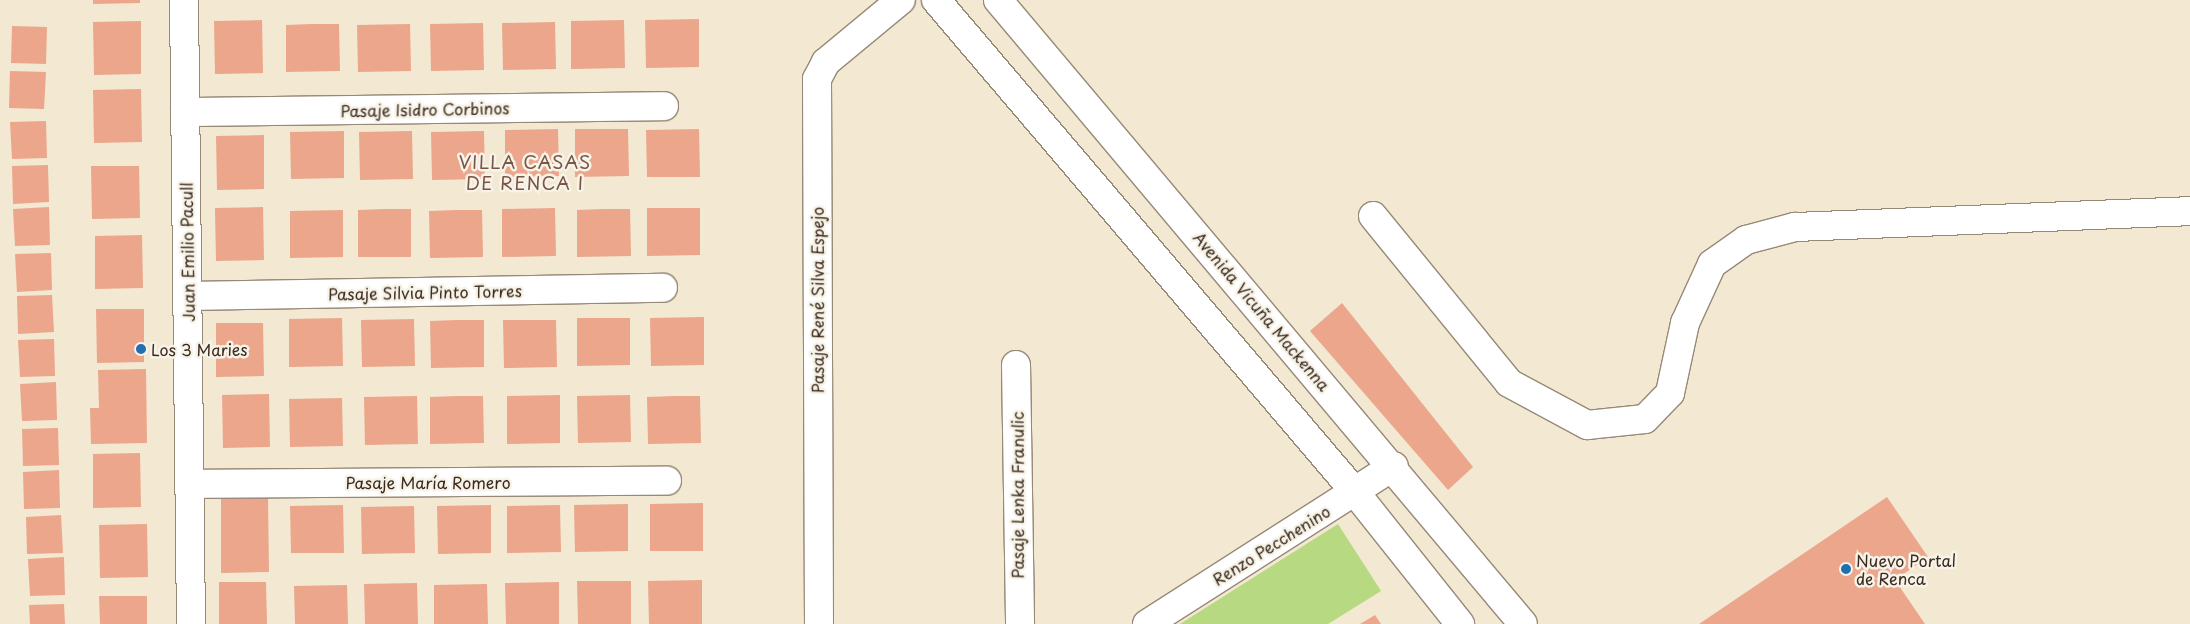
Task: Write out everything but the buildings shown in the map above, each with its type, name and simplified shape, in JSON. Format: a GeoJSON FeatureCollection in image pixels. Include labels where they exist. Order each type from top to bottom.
{"type":"FeatureCollection","features":[{"type":"Feature","properties":{"kind":"street","name":"Juan Emilio Pacull"},"geometry":{"type":"LineString","coordinates":[[184,0],[191,624]]}},
{"type":"Feature","properties":{"kind":"street"},"geometry":{"type":"LineString","coordinates":[[936,0],[1356,492],[1460,624]]}},
{"type":"Feature","properties":{"kind":"street","name":"Avenida Vicuña Mackenna"},"geometry":{"type":"LineString","coordinates":[[998,0],[1394,466],[1523,624]]}},
{"type":"Feature","properties":{"kind":"street","name":"Pasaje René Silva Espejo"},"geometry":{"type":"LineString","coordinates":[[819,624],[817,79],[826,62],[895,5]]}},
{"type":"Feature","properties":{"kind":"street","name":"Pasaje Isidro Corbinos"},"geometry":{"type":"LineString","coordinates":[[185,112],[664,106]]}},
{"type":"Feature","properties":{"kind":"street"},"geometry":{"type":"LineString","coordinates":[[1373,216],[1509,383],[1587,425],[1645,419],[1670,393],[1685,323],[1712,264],[1746,240],[1795,227],[2190,211]]}},
{"type":"Feature","properties":{"kind":"street","name":"Pasaje Silvia Pinto Torres"},"geometry":{"type":"LineString","coordinates":[[188,296],[663,288]]}},
{"type":"Feature","properties":{"kind":"street","name":"Pasaje Lenka Franulic"},"geometry":{"type":"LineString","coordinates":[[1016,366],[1020,624]]}},
{"type":"Feature","properties":{"kind":"street","name":"Renzo Pecchenino"},"geometry":{"type":"LineString","coordinates":[[1147,624],[1394,466]]}},
{"type":"Feature","properties":{"kind":"street","name":"Pasaje María Romero"},"geometry":{"type":"LineString","coordinates":[[190,484],[667,481]]}},
{"type":"Feature","properties":{"kind":"green space"},"geometry":{"type":"Polygon","coordinates":[[[1338,524],[1381,591],[1328,624],[1180,624],[1338,524]]]}},
{"type":"Feature","properties":{"kind":"place","name":"Los 3 Maries"},"geometry":{"type":"Point","coordinates":[141,349]}},
{"type":"Feature","properties":{"kind":"place","name":"Nuevo Portal de Renca"},"geometry":{"type":"Point","coordinates":[1846,569]}},
{"type":"Feature","properties":{"kind":"district","name":"VILLA CASAS DE RENCA I"},"geometry":{"type":"Point","coordinates":[525,173]}}]}
